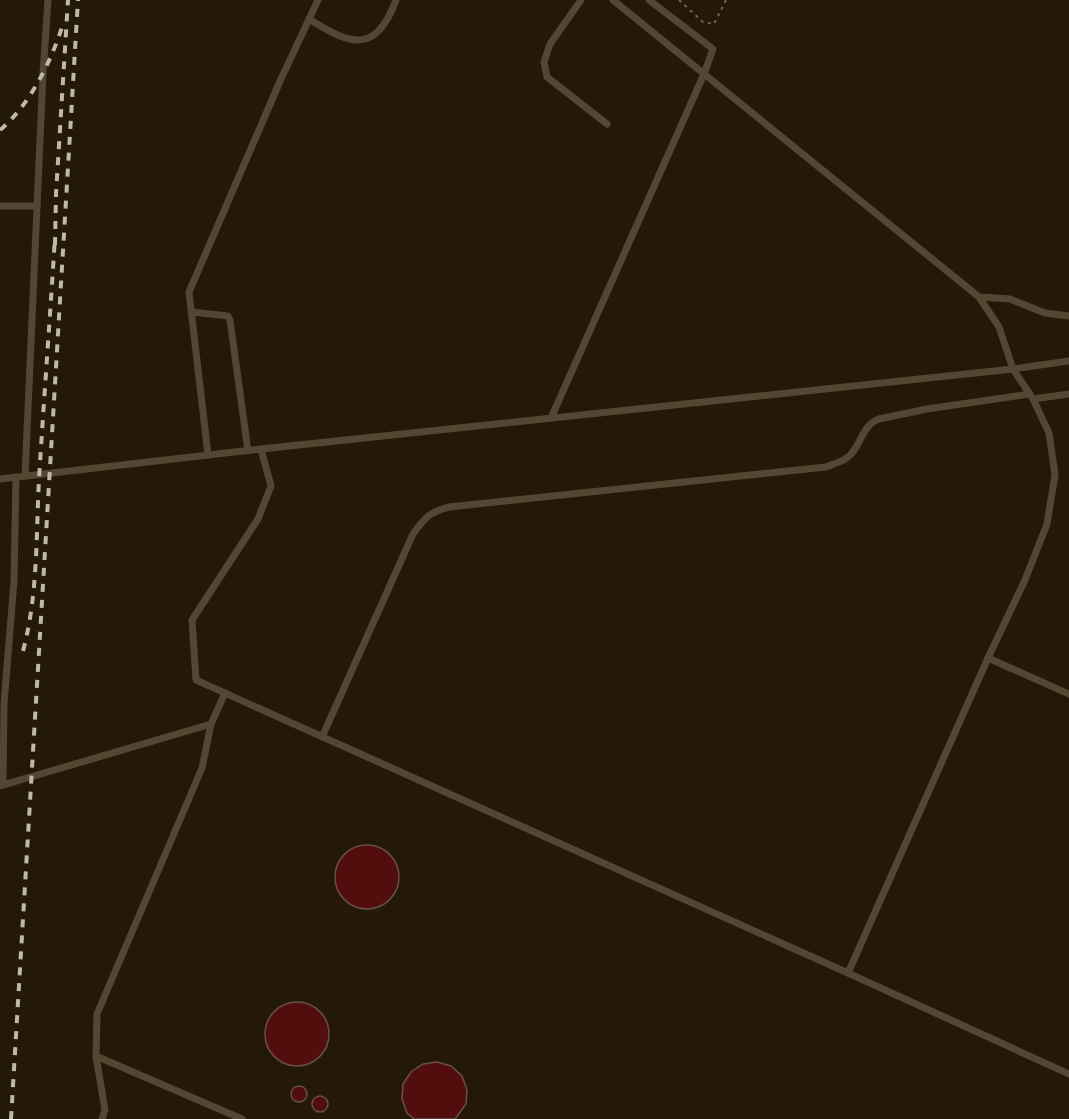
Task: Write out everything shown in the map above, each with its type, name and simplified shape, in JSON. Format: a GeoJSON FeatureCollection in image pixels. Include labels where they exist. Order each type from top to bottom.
{"type":"FeatureCollection","features":[{"type":"Feature","properties":{"kind":"lane"},"geometry":{"type":"LineString","coordinates":[[25,476],[48,0]]}},
{"type":"Feature","properties":{"kind":"lane"},"geometry":{"type":"LineString","coordinates":[[208,455],[189,292],[281,79],[318,0]]}},
{"type":"Feature","properties":{"kind":"lane"},"geometry":{"type":"LineString","coordinates":[[309,19],[329,32],[351,41],[359,41],[370,38],[380,28],[396,0]]}},
{"type":"Feature","properties":{"kind":"lane"},"geometry":{"type":"LineString","coordinates":[[581,0],[550,44],[544,62],[547,77],[607,124]]}},
{"type":"Feature","properties":{"kind":"lane"},"geometry":{"type":"LineString","coordinates":[[614,0],[979,297],[999,327],[1013,369],[1032,396],[1049,433],[1055,475],[1047,524],[1025,580],[848,973]]}},
{"type":"Feature","properties":{"kind":"lane"},"geometry":{"type":"LineString","coordinates":[[551,418],[704,74],[712,49],[649,0]]}},
{"type":"Feature","properties":{"kind":"lane"},"geometry":{"type":"LineString","coordinates":[[0,206],[37,206]]}},
{"type":"Feature","properties":{"kind":"lane"},"geometry":{"type":"LineString","coordinates":[[979,297],[1010,299],[1045,313],[1069,316]]}},
{"type":"Feature","properties":{"kind":"lane"},"geometry":{"type":"LineString","coordinates":[[192,312],[219,314],[228,316],[230,320],[248,451]]}},
{"type":"Feature","properties":{"kind":"lane"},"geometry":{"type":"LineString","coordinates":[[0,479],[1013,369],[1069,361]]}},
{"type":"Feature","properties":{"kind":"lane"},"geometry":{"type":"LineString","coordinates":[[322,737],[414,534],[422,521],[433,511],[449,507],[826,467],[846,459],[866,428],[879,419],[927,409],[1032,396],[1069,394]]}},
{"type":"Feature","properties":{"kind":"lane"},"geometry":{"type":"LineString","coordinates":[[261,449],[271,486],[258,519],[192,621],[196,680],[1069,1074]]}},
{"type":"Feature","properties":{"kind":"lane"},"geometry":{"type":"LineString","coordinates":[[16,477],[14,581],[4,704],[2,785],[211,724]]}},
{"type":"Feature","properties":{"kind":"lane"},"geometry":{"type":"LineString","coordinates":[[988,658],[1069,694]]}},
{"type":"Feature","properties":{"kind":"lane"},"geometry":{"type":"LineString","coordinates":[[102,1119],[105,1110],[96,1056],[97,1014],[202,768],[211,724],[225,693]]}},
{"type":"Feature","properties":{"kind":"lane"},"geometry":{"type":"LineString","coordinates":[[96,1056],[242,1119]]}},
{"type":"Feature","properties":{"kind":"path"},"geometry":{"type":"LineString","coordinates":[[679,0],[703,22],[714,24],[726,0]]}},
{"type":"Feature","properties":{"kind":"building"},"geometry":{"type":"Polygon","coordinates":[[[367,845],[385,851],[393,859],[399,877],[393,895],[385,903],[367,909],[349,903],[341,895],[335,877],[341,859],[349,851],[367,845]]]}},
{"type":"Feature","properties":{"kind":"building"},"geometry":{"type":"Polygon","coordinates":[[[297,1002],[309,1004],[320,1011],[327,1022],[329,1034],[327,1046],[320,1057],[309,1064],[297,1066],[285,1064],[274,1057],[267,1046],[265,1034],[267,1022],[274,1011],[285,1004],[297,1002]]]}},
{"type":"Feature","properties":{"kind":"building"},"geometry":{"type":"Polygon","coordinates":[[[437,1062],[451,1066],[462,1076],[467,1090],[466,1104],[455,1119],[414,1119],[407,1113],[402,1099],[403,1084],[411,1072],[423,1064],[437,1062]]]}},
{"type":"Feature","properties":{"kind":"building"},"geometry":{"type":"Polygon","coordinates":[[[299,1086],[305,1088],[307,1094],[305,1100],[299,1102],[293,1100],[291,1094],[293,1088],[299,1086]]]}},
{"type":"Feature","properties":{"kind":"building"},"geometry":{"type":"Polygon","coordinates":[[[320,1096],[326,1098],[328,1104],[326,1110],[320,1112],[314,1110],[312,1104],[314,1098],[320,1096]]]}},
{"type":"Feature","properties":{"kind":"railway"},"geometry":{"type":"LineString","coordinates":[[55,245],[68,0]]}},
{"type":"Feature","properties":{"kind":"railway"},"geometry":{"type":"LineString","coordinates":[[11,1119],[78,0]]}},
{"type":"Feature","properties":{"kind":"railway"},"geometry":{"type":"LineString","coordinates":[[0,130],[20,109],[38,83],[62,27]]}},
{"type":"Feature","properties":{"kind":"railway"},"geometry":{"type":"LineString","coordinates":[[23,651],[34,587],[55,237]]}}]}
